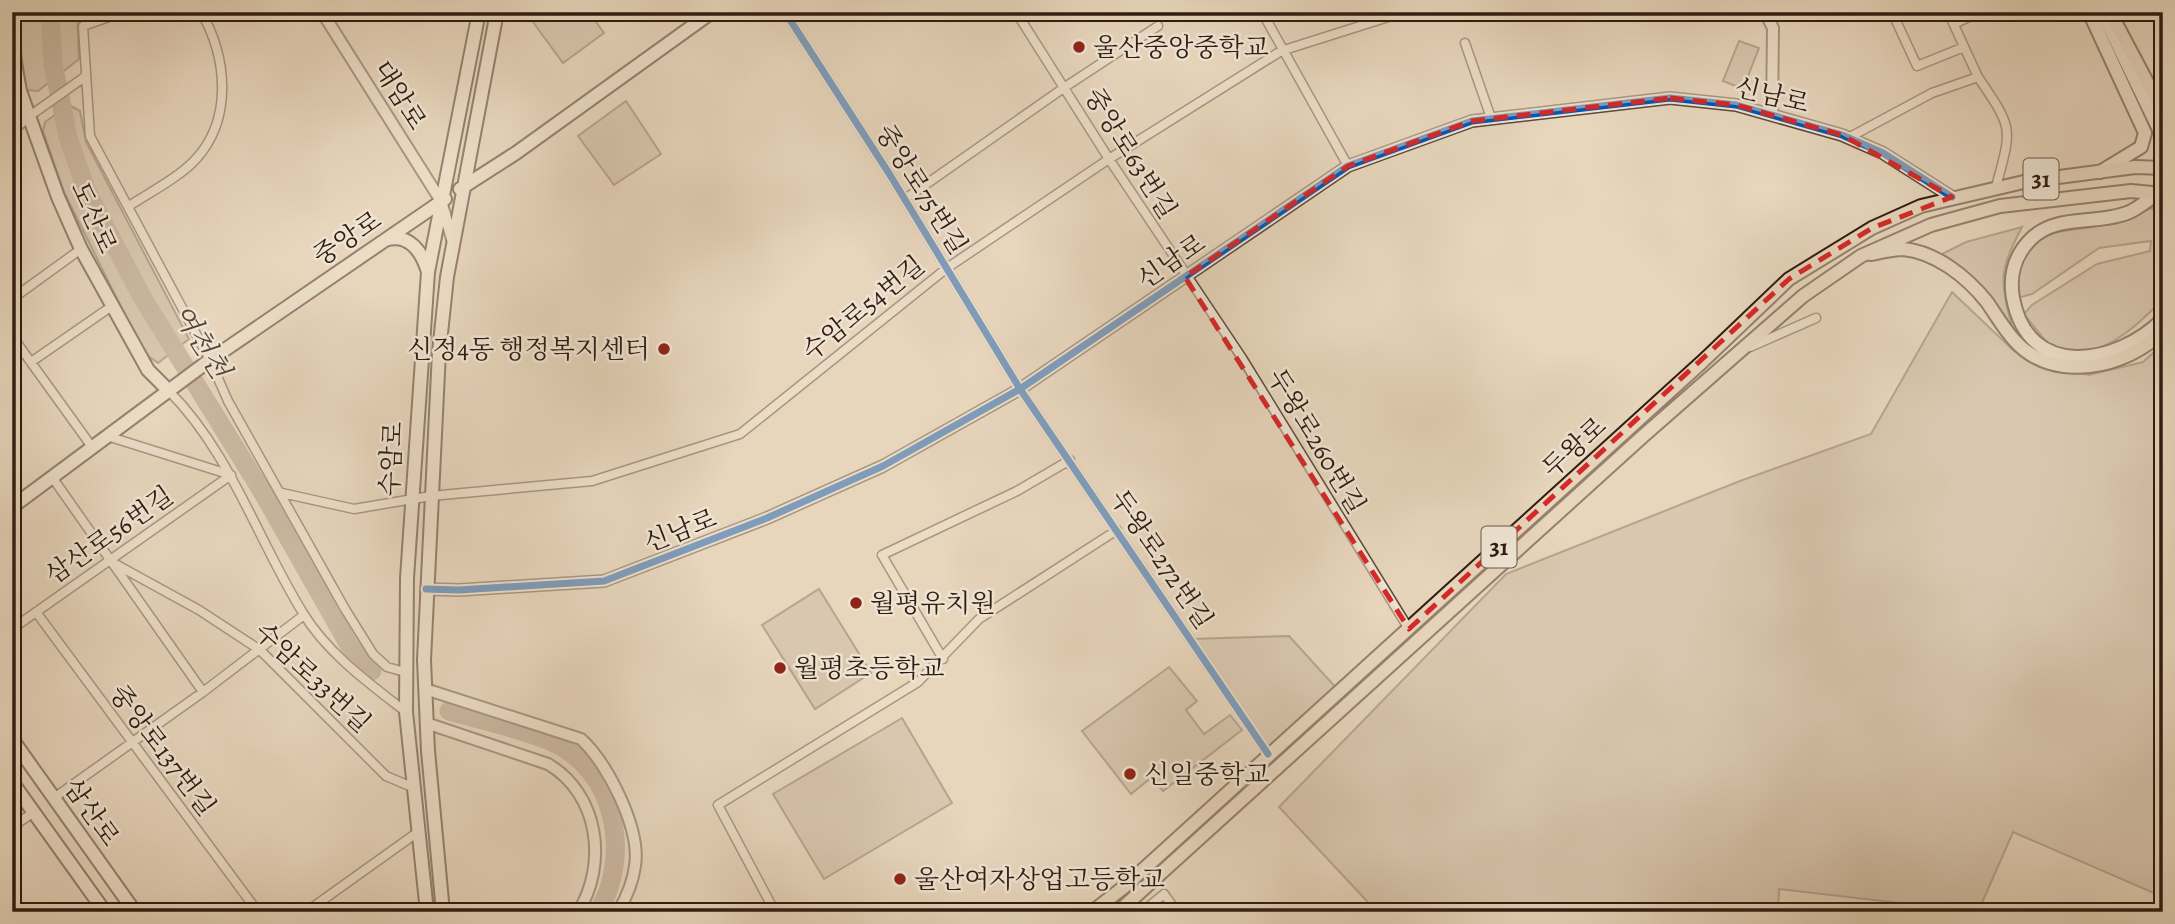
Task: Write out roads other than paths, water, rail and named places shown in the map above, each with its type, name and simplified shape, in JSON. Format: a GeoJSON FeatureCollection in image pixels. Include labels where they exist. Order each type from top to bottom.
{"type":"FeatureCollection","features":[{"type":"Feature","properties":{"kind":"main road","name":"수암로"},"geometry":{"type":"LineString","coordinates":[[427,912],[412,787],[405,671],[412,499],[428,272],[479,12]]}},
{"type":"Feature","properties":{"kind":"main road","name":"수암로"},"geometry":{"type":"LineString","coordinates":[[443,912],[425,689],[426,589],[440,338],[463,186],[497,12]]}},
{"type":"Feature","properties":{"kind":"main road","name":"중앙로"},"geometry":{"type":"LineString","coordinates":[[12,506],[210,360],[463,186],[516,153],[712,12]]}},
{"type":"Feature","properties":{"kind":"main road"},"geometry":{"type":"LineString","coordinates":[[2090,12],[2146,133],[2141,147],[2100,172]]}},
{"type":"Feature","properties":{"kind":"main road"},"geometry":{"type":"LineString","coordinates":[[2102,12],[2162,136]]}},
{"type":"Feature","properties":{"kind":"main road"},"geometry":{"type":"LineString","coordinates":[[2110,12],[2163,113]]}},
{"type":"Feature","properties":{"kind":"main road"},"geometry":{"type":"LineString","coordinates":[[2119,12],[2163,97]]}},
{"type":"Feature","properties":{"kind":"main road","name":"도산로"},"geometry":{"type":"LineString","coordinates":[[12,47],[20,91],[31,115],[58,197],[81,249],[148,370],[169,390]]}},
{"type":"Feature","properties":{"kind":"main road"},"geometry":{"type":"LineString","coordinates":[[463,91],[471,103],[482,93]]}},
{"type":"Feature","properties":{"kind":"main road","name":"두왕로"},"geometry":{"type":"LineString","coordinates":[[1092,912],[1124,887],[1409,629],[1789,279],[1872,228],[1921,206],[1996,187],[2100,172],[2163,167]]}},
{"type":"Feature","properties":{"kind":"main road"},"geometry":{"type":"LineString","coordinates":[[1118,912],[1738,352],[1803,296],[1861,256],[1887,242],[1931,225],[2000,206],[2131,191],[2161,193]]}},
{"type":"Feature","properties":{"kind":"main road"},"geometry":{"type":"LineString","coordinates":[[2161,193],[2127,213],[2050,226],[2031,239],[2015,260],[2010,283],[2017,319],[2043,347],[2080,358],[2101,356],[2121,349],[2150,331],[2163,319]]}},
{"type":"Feature","properties":{"kind":"main road"},"geometry":{"type":"LineString","coordinates":[[382,242],[394,237],[408,241],[419,251],[428,272]]}},
{"type":"Feature","properties":{"kind":"main road"},"geometry":{"type":"LineString","coordinates":[[1861,256],[1901,249],[1921,253],[1950,266],[1985,300],[2016,343],[2044,361],[2095,368],[2140,352],[2163,331]]}},
{"type":"Feature","properties":{"kind":"main road","name":"삼산로"},"geometry":{"type":"LineString","coordinates":[[12,739],[135,912]]}},
{"type":"Feature","properties":{"kind":"main road","name":"삼산로"},"geometry":{"type":"LineString","coordinates":[[12,782],[104,912]]}},
{"type":"Feature","properties":{"kind":"street"},"geometry":{"type":"LineString","coordinates":[[122,12],[83,26],[90,136],[130,206],[210,360],[228,401],[373,654],[387,667],[405,671]]}},
{"type":"Feature","properties":{"kind":"street"},"geometry":{"type":"LineString","coordinates":[[130,206],[196,159],[219,119],[224,74],[213,32],[201,12]]}},
{"type":"Feature","properties":{"kind":"street","name":"대암로"},"geometry":{"type":"LineString","coordinates":[[322,12],[441,201],[450,222],[453,244]]}},
{"type":"Feature","properties":{"kind":"street","name":"중앙로75번길"},"geometry":{"type":"LineString","coordinates":[[786,12],[905,199],[1020,389]]}},
{"type":"Feature","properties":{"kind":"street","name":"중앙로63번길"},"geometry":{"type":"LineString","coordinates":[[1016,12],[1185,276]]}},
{"type":"Feature","properties":{"kind":"street"},"geometry":{"type":"LineString","coordinates":[[1262,12],[1348,166]]}},
{"type":"Feature","properties":{"kind":"street","name":"수암로54번길"},"geometry":{"type":"LineString","coordinates":[[282,493],[354,509],[431,496],[592,481],[740,434],[947,268],[1108,159],[1282,51],[1404,12]]}},
{"type":"Feature","properties":{"kind":"street"},"geometry":{"type":"LineString","coordinates":[[1765,12],[1773,28],[1772,115]]}},
{"type":"Feature","properties":{"kind":"street"},"geometry":{"type":"LineString","coordinates":[[1892,12],[1917,66],[1964,47]]}},
{"type":"Feature","properties":{"kind":"street"},"geometry":{"type":"LineString","coordinates":[[1948,12],[1978,77],[2003,113],[2010,136],[1996,187]]}},
{"type":"Feature","properties":{"kind":"street"},"geometry":{"type":"LineString","coordinates":[[1954,24],[1979,12]]}},
{"type":"Feature","properties":{"kind":"street"},"geometry":{"type":"LineString","coordinates":[[1065,87],[1158,26]]}},
{"type":"Feature","properties":{"kind":"street"},"geometry":{"type":"LineString","coordinates":[[1465,43],[1491,118]]}},
{"type":"Feature","properties":{"kind":"street"},"geometry":{"type":"LineString","coordinates":[[12,129],[86,76]]}},
{"type":"Feature","properties":{"kind":"street"},"geometry":{"type":"LineString","coordinates":[[1849,138],[1932,93],[1978,77]]}},
{"type":"Feature","properties":{"kind":"street","name":"중앙로63번길"},"geometry":{"type":"LineString","coordinates":[[905,199],[1065,87]]}},
{"type":"Feature","properties":{"kind":"street","name":"신남로"},"geometry":{"type":"LineString","coordinates":[[426,589],[578,582],[620,576],[767,519],[883,466],[1020,389],[1348,166],[1472,121],[1670,98],[1736,105],[1849,138],[1883,153],[1952,197]]}},
{"type":"Feature","properties":{"kind":"street"},"geometry":{"type":"LineString","coordinates":[[12,299],[81,249]]}},
{"type":"Feature","properties":{"kind":"street","name":"두왕로260번길"},"geometry":{"type":"LineString","coordinates":[[1185,276],[1242,358],[1409,629]]}},
{"type":"Feature","properties":{"kind":"street"},"geometry":{"type":"LineString","coordinates":[[31,362],[112,306]]}},
{"type":"Feature","properties":{"kind":"street"},"geometry":{"type":"LineString","coordinates":[[1738,352],[1816,318]]}},
{"type":"Feature","properties":{"kind":"street"},"geometry":{"type":"LineString","coordinates":[[12,336],[92,447]]}},
{"type":"Feature","properties":{"kind":"street","name":"두왕로272번길"},"geometry":{"type":"LineString","coordinates":[[1020,389],[1268,754]]}},
{"type":"Feature","properties":{"kind":"street"},"geometry":{"type":"LineString","coordinates":[[169,390],[189,411],[231,475],[304,615],[351,668],[407,712]]}},
{"type":"Feature","properties":{"kind":"street"},"geometry":{"type":"LineString","coordinates":[[107,436],[231,475]]}},
{"type":"Feature","properties":{"kind":"street"},"geometry":{"type":"LineString","coordinates":[[943,659],[882,555],[1017,491],[1070,460]]}},
{"type":"Feature","properties":{"kind":"street","name":"삼산로56번길"},"geometry":{"type":"LineString","coordinates":[[12,629],[231,475]]}},
{"type":"Feature","properties":{"kind":"street"},"geometry":{"type":"LineString","coordinates":[[52,477],[203,692]]}},
{"type":"Feature","properties":{"kind":"street","name":"두왕로272번길"},"geometry":{"type":"LineString","coordinates":[[775,912],[718,805],[918,682],[979,620],[1116,530]]}},
{"type":"Feature","properties":{"kind":"street","name":"수암로33번길"},"geometry":{"type":"LineString","coordinates":[[108,560],[199,610],[260,650],[386,776],[412,787]]}},
{"type":"Feature","properties":{"kind":"street","name":"중앙로137번길"},"geometry":{"type":"LineString","coordinates":[[36,612],[258,912]]}},
{"type":"Feature","properties":{"kind":"street"},"geometry":{"type":"LineString","coordinates":[[54,798],[203,692],[304,615]]}},
{"type":"Feature","properties":{"kind":"street"},"geometry":{"type":"LineString","coordinates":[[425,689],[581,739],[590,747],[610,775],[624,806],[634,851],[636,864],[618,912]]}},
{"type":"Feature","properties":{"kind":"street"},"geometry":{"type":"LineString","coordinates":[[426,723],[548,764],[564,773],[578,788],[593,834],[596,868],[588,896],[578,912]]}},
{"type":"Feature","properties":{"kind":"street"},"geometry":{"type":"LineString","coordinates":[[12,827],[34,812]]}},
{"type":"Feature","properties":{"kind":"street"},"geometry":{"type":"LineString","coordinates":[[306,912],[418,832]]}},
{"type":"Feature","properties":{"kind":"street"},"geometry":{"type":"LineString","coordinates":[[1142,912],[1164,894],[1177,912]]}},
{"type":"Feature","properties":{"kind":"waterway","name":"여천천"},"geometry":{"type":"LineString","coordinates":[[50,12],[53,64],[68,137],[87,192],[142,297],[263,493],[349,645],[372,671]]}},
{"type":"Feature","properties":{"kind":"waterway","name":"여천천"},"geometry":{"type":"LineString","coordinates":[[449,711],[552,742],[574,755],[591,772],[604,793],[612,816],[615,841],[614,866],[608,890],[598,912]]}},
{"type":"Feature","properties":{"kind":"place","name":"울산중앙중학교"},"geometry":{"type":"Point","coordinates":[1079,47]}},
{"type":"Feature","properties":{"kind":"place","name":"신정4동 행정복지센터"},"geometry":{"type":"Point","coordinates":[664,349]}},
{"type":"Feature","properties":{"kind":"place","name":"월평유치원"},"geometry":{"type":"Point","coordinates":[856,603]}},
{"type":"Feature","properties":{"kind":"place","name":"월평초등학교"},"geometry":{"type":"Point","coordinates":[780,668]}},
{"type":"Feature","properties":{"kind":"place","name":"신일중학교"},"geometry":{"type":"Point","coordinates":[1130,774]}},
{"type":"Feature","properties":{"kind":"place","name":"울산여자상업고등학교"},"geometry":{"type":"Point","coordinates":[900,879]}}]}
